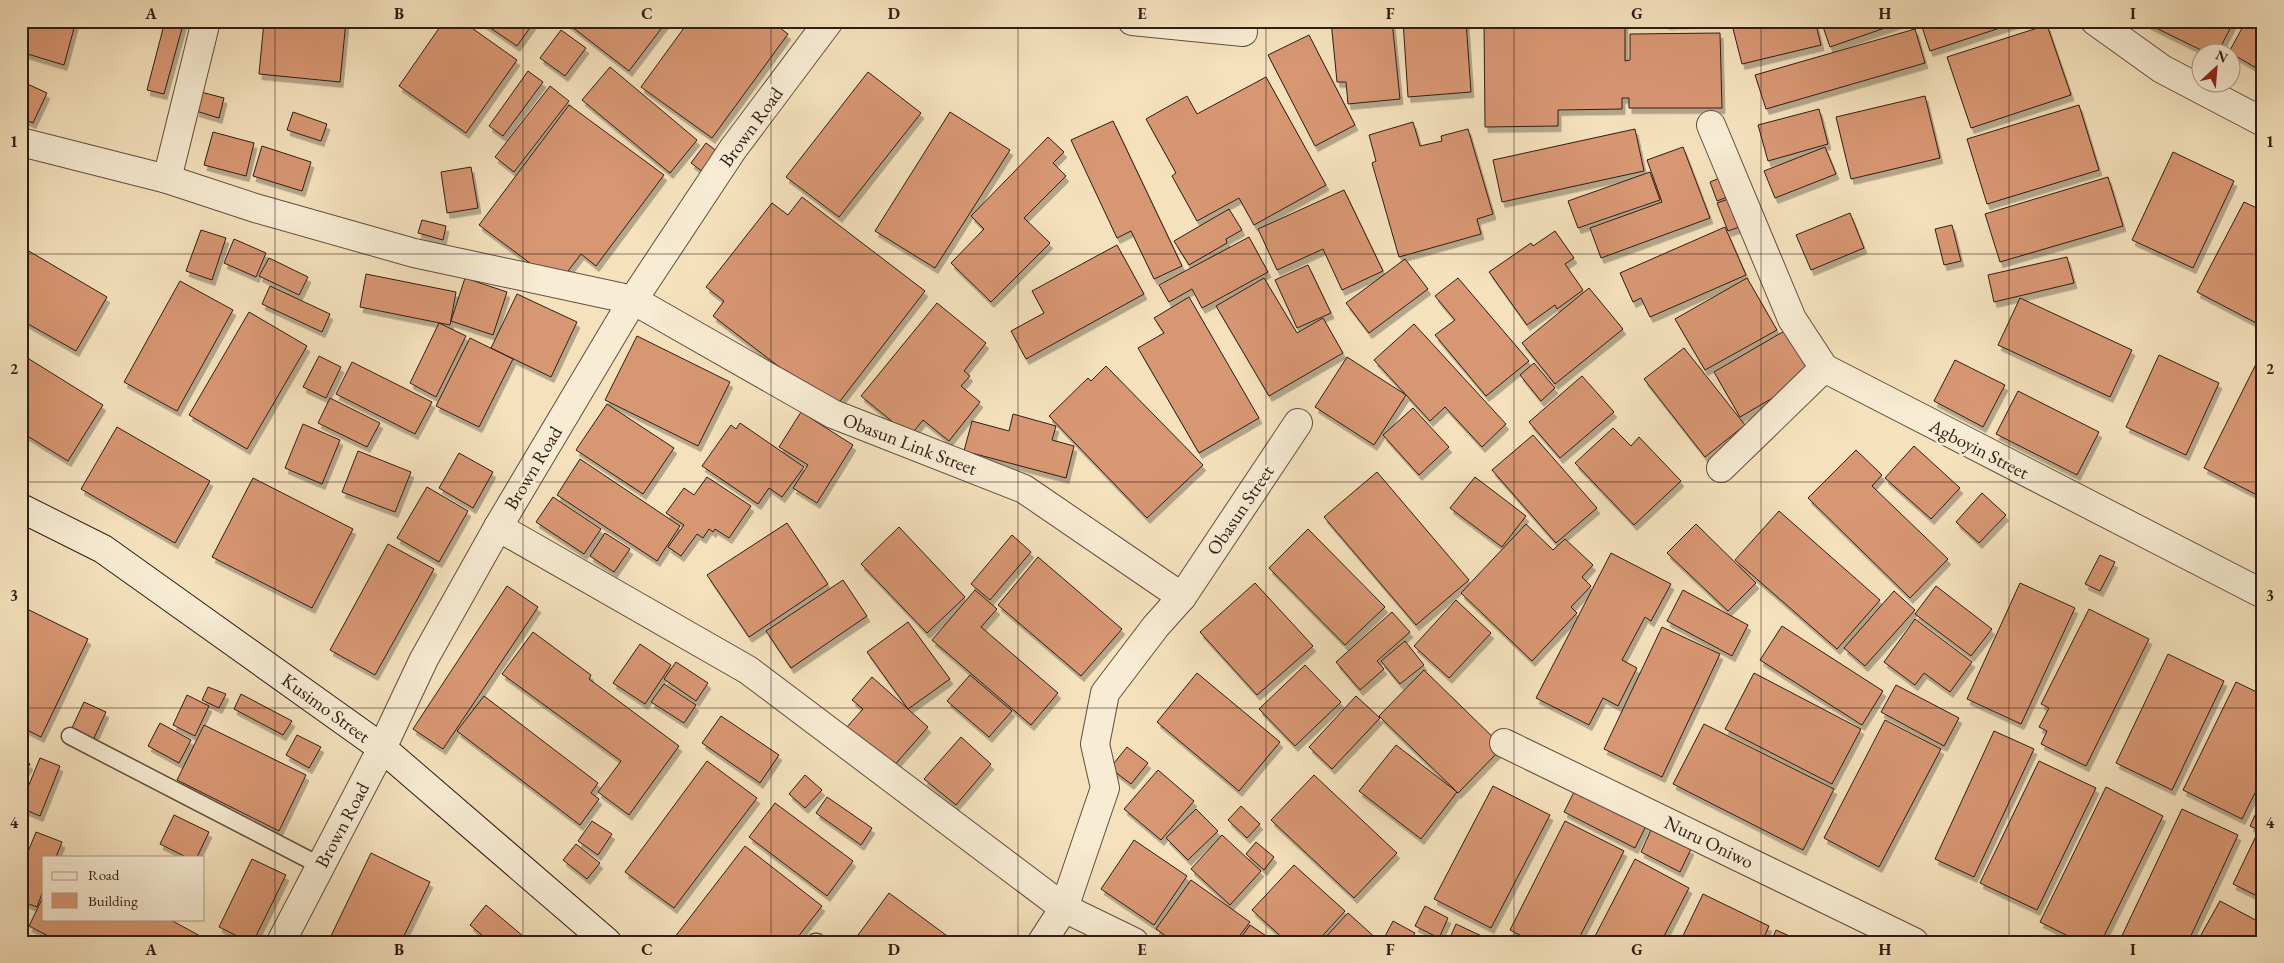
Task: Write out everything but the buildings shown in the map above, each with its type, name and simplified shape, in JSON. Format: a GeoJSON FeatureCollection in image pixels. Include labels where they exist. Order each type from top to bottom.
{"type":"FeatureCollection","features":[{"type":"Feature","properties":{"kind":"street"},"geometry":{"type":"LineString","coordinates":[[167,179],[206,21]]}},
{"type":"Feature","properties":{"kind":"street","name":"Brown Road"},"geometry":{"type":"LineString","coordinates":[[281,942],[382,748],[424,659],[498,528],[633,300],[733,149],[829,21]]}},
{"type":"Feature","properties":{"kind":"street"},"geometry":{"type":"LineString","coordinates":[[1132,21],[1243,32]]}},
{"type":"Feature","properties":{"kind":"street"},"geometry":{"type":"LineString","coordinates":[[2095,21],[2162,69],[2263,122]]}},
{"type":"Feature","properties":{"kind":"street"},"geometry":{"type":"LineString","coordinates":[[1710,126],[1792,318],[1824,368],[1721,468]]}},
{"type":"Feature","properties":{"kind":"street","name":"Obasun Link Street"},"geometry":{"type":"LineString","coordinates":[[23,148],[167,179],[255,208],[414,253],[633,300],[833,414],[1024,489],[1182,597]]}},
{"type":"Feature","properties":{"kind":"street","name":"Agboyin Street"},"geometry":{"type":"LineString","coordinates":[[1824,368],[2263,594]]}},
{"type":"Feature","properties":{"kind":"street","name":"Obasun Street"},"geometry":{"type":"LineString","coordinates":[[1042,942],[1064,908],[1105,788],[1095,744],[1105,693],[1156,626],[1182,597],[1298,424]]}},
{"type":"Feature","properties":{"kind":"street","name":"Kusimo Street"},"geometry":{"type":"LineString","coordinates":[[21,508],[103,549],[382,748],[607,942]]}},
{"type":"Feature","properties":{"kind":"street"},"geometry":{"type":"LineString","coordinates":[[498,528],[748,670],[1064,908],[1134,942]]}},
{"type":"Feature","properties":{"kind":"street","name":"Nuru Oniwo"},"geometry":{"type":"LineString","coordinates":[[1504,743],[1914,942]]}},
{"type":"Feature","properties":{"kind":"lane"},"geometry":{"type":"LineString","coordinates":[[70,736],[321,866]]}}]}
